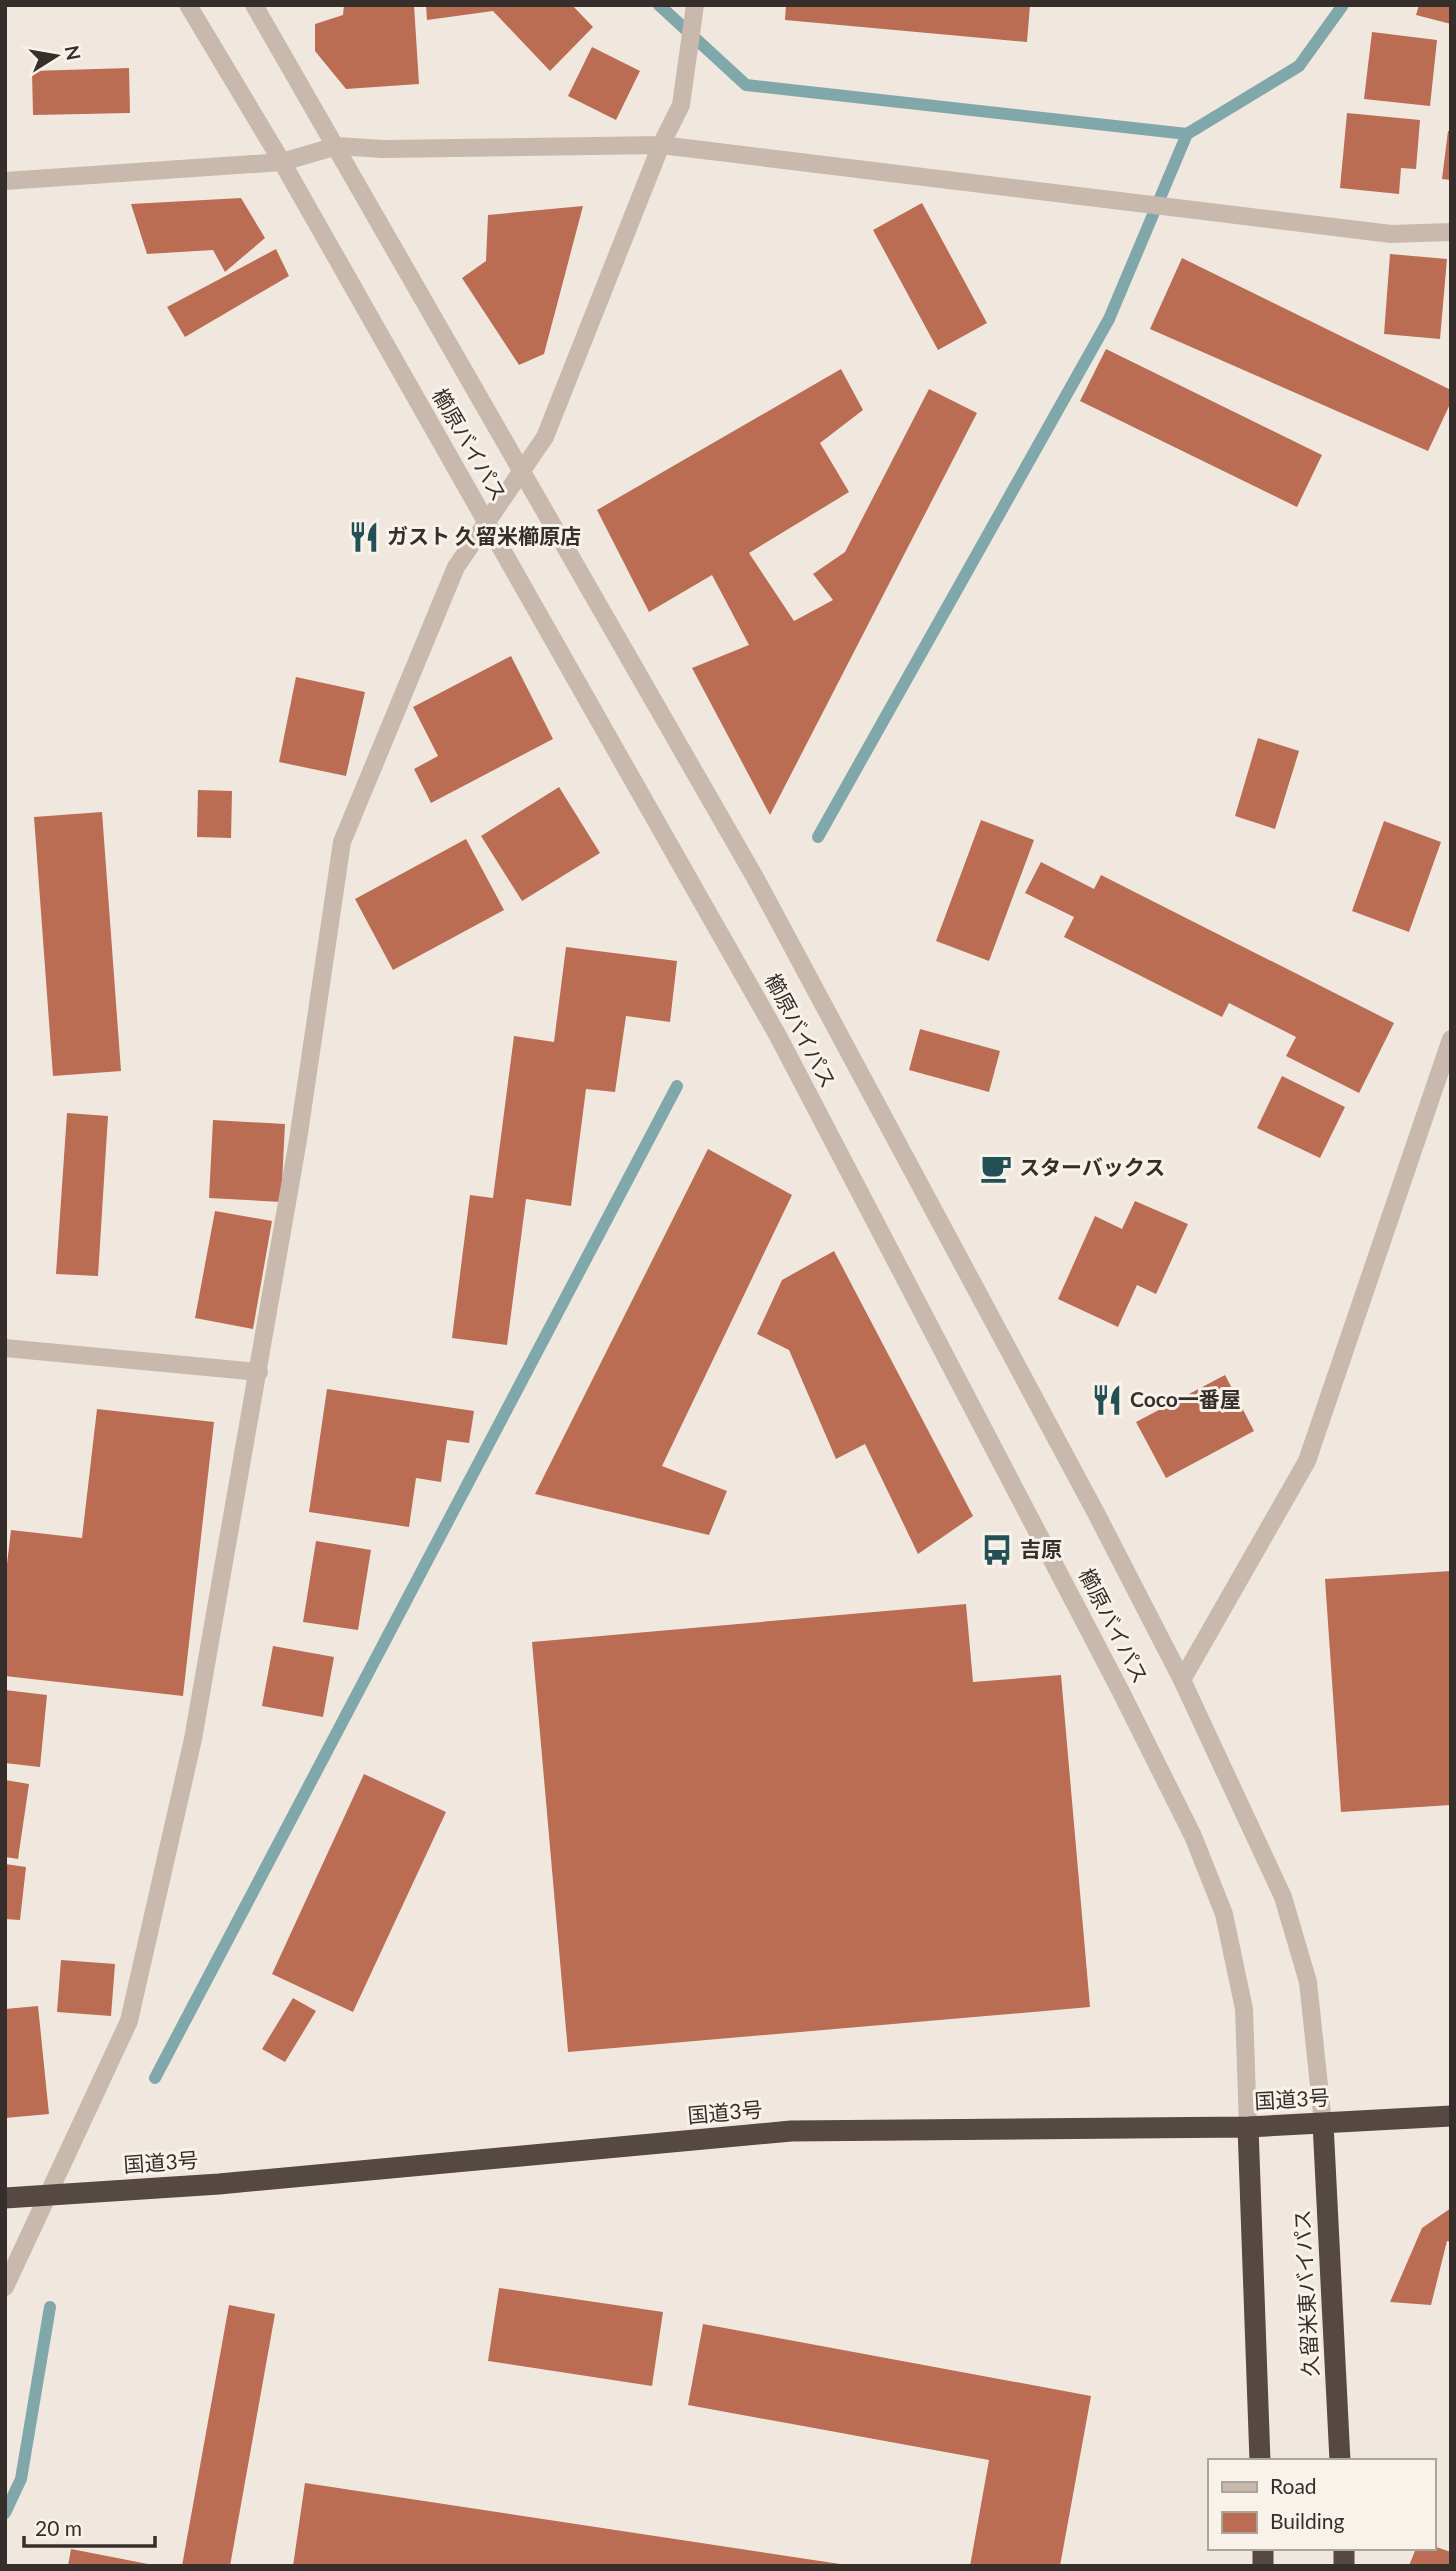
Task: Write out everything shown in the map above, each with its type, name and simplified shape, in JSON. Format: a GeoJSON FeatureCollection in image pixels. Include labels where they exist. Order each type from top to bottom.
{"type":"FeatureCollection","features":[{"type":"Feature","properties":{"kind":"highway","name":"国道3号"},"geometry":{"type":"LineString","coordinates":[[5,2198],[219,2184],[791,2131],[1248,2127],[1451,2116]]}},
{"type":"Feature","properties":{"kind":"highway","name":"久留米東バイパス"},"geometry":{"type":"LineString","coordinates":[[1323,2123],[1340,2459]]}},
{"type":"Feature","properties":{"kind":"highway"},"geometry":{"type":"LineString","coordinates":[[1248,2127],[1260,2459]]}},
{"type":"Feature","properties":{"kind":"street","name":"櫛原バイパス"},"geometry":{"type":"LineString","coordinates":[[188,5],[282,162],[778,1036],[1120,1690],[1193,1836],[1224,1914],[1244,2009],[1248,2127]]}},
{"type":"Feature","properties":{"kind":"street","name":"櫛原バイパス"},"geometry":{"type":"LineString","coordinates":[[254,5],[757,881],[1096,1513],[1182,1680],[1283,1897],[1308,1982],[1323,2123]]}},
{"type":"Feature","properties":{"kind":"street"},"geometry":{"type":"LineString","coordinates":[[5,2287],[129,2021],[193,1739],[298,1140],[342,842],[456,567],[545,437],[661,145],[681,105],[692,11]]}},
{"type":"Feature","properties":{"kind":"street"},"geometry":{"type":"LineString","coordinates":[[5,181],[282,162],[337,146],[383,149],[661,145],[1391,234],[1451,232]]}},
{"type":"Feature","properties":{"kind":"street"},"geometry":{"type":"LineString","coordinates":[[1182,1680],[1307,1461],[1451,1039]]}},
{"type":"Feature","properties":{"kind":"street"},"geometry":{"type":"LineString","coordinates":[[5,1348],[258,1372]]}},
{"type":"Feature","properties":{"kind":"building"},"geometry":{"type":"Polygon","coordinates":[[[344,5],[414,5],[419,84],[346,89],[315,51],[315,24],[343,15],[344,5]]]}},
{"type":"Feature","properties":{"kind":"building"},"geometry":{"type":"Polygon","coordinates":[[[426,5],[572,5],[593,27],[550,71],[493,11],[427,20],[426,5]]]}},
{"type":"Feature","properties":{"kind":"building"},"geometry":{"type":"Polygon","coordinates":[[[786,5],[1030,5],[1027,42],[785,20],[786,5]]]}},
{"type":"Feature","properties":{"kind":"building"},"geometry":{"type":"Polygon","coordinates":[[[1419,5],[1451,5],[1451,24],[1416,15],[1419,5]]]}},
{"type":"Feature","properties":{"kind":"building"},"geometry":{"type":"Polygon","coordinates":[[[1372,32],[1437,40],[1430,106],[1364,99],[1372,32]]]}},
{"type":"Feature","properties":{"kind":"building"},"geometry":{"type":"Polygon","coordinates":[[[592,47],[640,71],[616,120],[568,96],[592,47]]]}},
{"type":"Feature","properties":{"kind":"building"},"geometry":{"type":"Polygon","coordinates":[[[129,68],[130,113],[33,115],[32,71],[129,68]]]}},
{"type":"Feature","properties":{"kind":"building"},"geometry":{"type":"Polygon","coordinates":[[[1347,113],[1420,120],[1416,169],[1401,168],[1399,194],[1340,188],[1347,113]]]}},
{"type":"Feature","properties":{"kind":"building"},"geometry":{"type":"Polygon","coordinates":[[[1448,131],[1451,131],[1451,180],[1442,179],[1448,131]]]}},
{"type":"Feature","properties":{"kind":"building"},"geometry":{"type":"Polygon","coordinates":[[[241,198],[265,238],[225,272],[213,250],[147,254],[131,204],[241,198]]]}},
{"type":"Feature","properties":{"kind":"building"},"geometry":{"type":"Polygon","coordinates":[[[922,203],[987,323],[938,350],[873,230],[922,203]]]}},
{"type":"Feature","properties":{"kind":"building"},"geometry":{"type":"Polygon","coordinates":[[[583,206],[544,354],[519,365],[462,278],[486,261],[488,215],[583,206]]]}},
{"type":"Feature","properties":{"kind":"building"},"geometry":{"type":"Polygon","coordinates":[[[276,249],[289,276],[185,337],[167,307],[276,249]]]}},
{"type":"Feature","properties":{"kind":"building"},"geometry":{"type":"Polygon","coordinates":[[[1390,254],[1447,259],[1440,339],[1384,334],[1390,254]]]}},
{"type":"Feature","properties":{"kind":"building"},"geometry":{"type":"Polygon","coordinates":[[[1182,258],[1451,390],[1451,402],[1428,451],[1150,329],[1182,258]]]}},
{"type":"Feature","properties":{"kind":"building"},"geometry":{"type":"Polygon","coordinates":[[[1106,349],[1322,455],[1297,507],[1080,401],[1106,349]]]}},
{"type":"Feature","properties":{"kind":"building"},"geometry":{"type":"Polygon","coordinates":[[[841,369],[863,410],[820,443],[849,492],[749,553],[794,621],[833,600],[813,574],[845,552],[929,389],[977,413],[770,815],[692,668],[749,645],[712,575],[649,612],[597,510],[841,369]]]}},
{"type":"Feature","properties":{"kind":"building"},"geometry":{"type":"Polygon","coordinates":[[[511,656],[553,739],[431,803],[414,769],[438,756],[413,707],[511,656]]]}},
{"type":"Feature","properties":{"kind":"building"},"geometry":{"type":"Polygon","coordinates":[[[296,677],[365,692],[346,776],[279,762],[296,677]]]}},
{"type":"Feature","properties":{"kind":"building"},"geometry":{"type":"Polygon","coordinates":[[[1258,738],[1299,751],[1275,829],[1235,816],[1258,738]]]}},
{"type":"Feature","properties":{"kind":"building"},"geometry":{"type":"Polygon","coordinates":[[[559,787],[600,853],[522,901],[481,836],[559,787]]]}},
{"type":"Feature","properties":{"kind":"building"},"geometry":{"type":"Polygon","coordinates":[[[198,790],[232,791],[231,838],[197,837],[198,790]]]}},
{"type":"Feature","properties":{"kind":"building"},"geometry":{"type":"Polygon","coordinates":[[[102,812],[121,1071],[53,1076],[34,817],[102,812]]]}},
{"type":"Feature","properties":{"kind":"building"},"geometry":{"type":"Polygon","coordinates":[[[981,820],[1034,840],[989,961],[936,941],[981,820]]]}},
{"type":"Feature","properties":{"kind":"building"},"geometry":{"type":"Polygon","coordinates":[[[1384,821],[1441,842],[1409,932],[1352,911],[1384,821]]]}},
{"type":"Feature","properties":{"kind":"building"},"geometry":{"type":"Polygon","coordinates":[[[466,839],[504,910],[393,970],[355,899],[466,839]]]}},
{"type":"Feature","properties":{"kind":"building"},"geometry":{"type":"Polygon","coordinates":[[[1041,862],[1094,889],[1101,875],[1394,1023],[1359,1093],[1286,1056],[1296,1037],[1229,1003],[1222,1017],[1064,937],[1074,917],[1025,893],[1041,862]]]}},
{"type":"Feature","properties":{"kind":"building"},"geometry":{"type":"Polygon","coordinates":[[[566,947],[677,961],[670,1022],[626,1016],[615,1092],[586,1089],[571,1206],[526,1199],[507,1345],[452,1338],[470,1195],[493,1198],[514,1036],[554,1042],[566,947]]]}},
{"type":"Feature","properties":{"kind":"building"},"geometry":{"type":"Polygon","coordinates":[[[920,1029],[1000,1051],[989,1092],[909,1070],[920,1029]]]}},
{"type":"Feature","properties":{"kind":"building"},"geometry":{"type":"Polygon","coordinates":[[[1282,1076],[1345,1107],[1320,1158],[1257,1128],[1282,1076]]]}},
{"type":"Feature","properties":{"kind":"building"},"geometry":{"type":"Polygon","coordinates":[[[67,1113],[108,1116],[98,1276],[56,1274],[67,1113]]]}},
{"type":"Feature","properties":{"kind":"building"},"geometry":{"type":"Polygon","coordinates":[[[213,1120],[285,1124],[281,1202],[209,1198],[213,1120]]]}},
{"type":"Feature","properties":{"kind":"building"},"geometry":{"type":"Polygon","coordinates":[[[708,1149],[792,1195],[662,1466],[727,1491],[709,1535],[535,1494],[708,1149]]]}},
{"type":"Feature","properties":{"kind":"building"},"geometry":{"type":"Polygon","coordinates":[[[1135,1201],[1188,1224],[1156,1294],[1137,1285],[1118,1327],[1058,1299],[1095,1216],[1122,1229],[1135,1201]]]}},
{"type":"Feature","properties":{"kind":"building"},"geometry":{"type":"Polygon","coordinates":[[[215,1211],[272,1221],[253,1329],[195,1318],[215,1211]]]}},
{"type":"Feature","properties":{"kind":"building"},"geometry":{"type":"Polygon","coordinates":[[[834,1251],[973,1516],[918,1554],[865,1444],[836,1459],[789,1350],[757,1334],[782,1280],[834,1251]]]}},
{"type":"Feature","properties":{"kind":"building"},"geometry":{"type":"Polygon","coordinates":[[[1225,1375],[1254,1431],[1166,1478],[1136,1422],[1225,1375]]]}},
{"type":"Feature","properties":{"kind":"building"},"geometry":{"type":"Polygon","coordinates":[[[327,1389],[474,1411],[469,1443],[447,1440],[441,1482],[416,1478],[409,1527],[309,1512],[327,1389]]]}},
{"type":"Feature","properties":{"kind":"building"},"geometry":{"type":"Polygon","coordinates":[[[97,1409],[214,1422],[183,1696],[5,1676],[5,1581],[11,1530],[82,1538],[97,1409]]]}},
{"type":"Feature","properties":{"kind":"building"},"geometry":{"type":"Polygon","coordinates":[[[316,1541],[371,1550],[358,1630],[303,1622],[316,1541]]]}},
{"type":"Feature","properties":{"kind":"building"},"geometry":{"type":"Polygon","coordinates":[[[1451,1571],[1451,1805],[1341,1812],[1325,1579],[1451,1571]]]}},
{"type":"Feature","properties":{"kind":"building"},"geometry":{"type":"Polygon","coordinates":[[[966,1604],[973,1682],[1061,1675],[1090,2007],[568,2052],[532,1642],[966,1604]]]}},
{"type":"Feature","properties":{"kind":"building"},"geometry":{"type":"Polygon","coordinates":[[[273,1646],[334,1657],[323,1717],[262,1706],[273,1646]]]}},
{"type":"Feature","properties":{"kind":"building"},"geometry":{"type":"Polygon","coordinates":[[[5,1690],[47,1695],[40,1767],[5,1763],[5,1690]]]}},
{"type":"Feature","properties":{"kind":"building"},"geometry":{"type":"Polygon","coordinates":[[[364,1774],[446,1812],[353,2012],[272,1974],[364,1774]]]}},
{"type":"Feature","properties":{"kind":"building"},"geometry":{"type":"Polygon","coordinates":[[[5,1780],[29,1784],[18,1859],[5,1857],[5,1780]]]}},
{"type":"Feature","properties":{"kind":"building"},"geometry":{"type":"Polygon","coordinates":[[[5,1864],[26,1867],[20,1920],[5,1919],[5,1864]]]}},
{"type":"Feature","properties":{"kind":"building"},"geometry":{"type":"Polygon","coordinates":[[[61,1960],[115,1964],[111,2016],[57,2012],[61,1960]]]}},
{"type":"Feature","properties":{"kind":"building"},"geometry":{"type":"Polygon","coordinates":[[[293,1998],[316,2011],[285,2062],[262,2049],[293,1998]]]}},
{"type":"Feature","properties":{"kind":"building"},"geometry":{"type":"Polygon","coordinates":[[[38,2006],[49,2114],[5,2118],[5,2009],[38,2006]]]}},
{"type":"Feature","properties":{"kind":"building"},"geometry":{"type":"Polygon","coordinates":[[[1451,2208],[1451,2242],[1447,2241],[1431,2305],[1390,2302],[1422,2228],[1451,2208]]]}},
{"type":"Feature","properties":{"kind":"building"},"geometry":{"type":"Polygon","coordinates":[[[499,2288],[663,2312],[652,2386],[488,2361],[499,2288]]]}},
{"type":"Feature","properties":{"kind":"building"},"geometry":{"type":"Polygon","coordinates":[[[229,2305],[275,2314],[230,2566],[182,2566],[229,2305]]]}},
{"type":"Feature","properties":{"kind":"building"},"geometry":{"type":"Polygon","coordinates":[[[703,2324],[1091,2396],[1060,2566],[970,2566],[989,2460],[688,2405],[703,2324]]]}},
{"type":"Feature","properties":{"kind":"building"},"geometry":{"type":"Polygon","coordinates":[[[305,2483],[840,2564],[293,2566],[305,2483]]]}},
{"type":"Feature","properties":{"kind":"building"},"geometry":{"type":"Polygon","coordinates":[[[1435,2547],[1451,2552],[1451,2566],[1409,2566],[1415,2550],[1435,2550],[1435,2547]]]}},
{"type":"Feature","properties":{"kind":"building"},"geometry":{"type":"Polygon","coordinates":[[[71,2549],[148,2564],[148,2566],[68,2566],[71,2549]]]}},
{"type":"Feature","properties":{"kind":"waterway"},"geometry":{"type":"LineString","coordinates":[[659,5],[746,85],[1187,134]]}},
{"type":"Feature","properties":{"kind":"waterway"},"geometry":{"type":"LineString","coordinates":[[818,837],[1109,319],[1187,134],[1299,66],[1343,5]]}},
{"type":"Feature","properties":{"kind":"waterway"},"geometry":{"type":"LineString","coordinates":[[155,2078],[677,1086]]}},
{"type":"Feature","properties":{"kind":"waterway"},"geometry":{"type":"LineString","coordinates":[[5,2513],[21,2479],[50,2307]]}},
{"type":"Feature","properties":{"kind":"place","name":"ガスト 久留米櫛原店"},"geometry":{"type":"Point","coordinates":[364,537]}},
{"type":"Feature","properties":{"kind":"place","name":"スターバックス"},"geometry":{"type":"Point","coordinates":[996,1168]}},
{"type":"Feature","properties":{"kind":"place","name":"Coco一番屋"},"geometry":{"type":"Point","coordinates":[1107,1400]}},
{"type":"Feature","properties":{"kind":"place","name":"吉原"},"geometry":{"type":"Point","coordinates":[997,1550]}}]}
